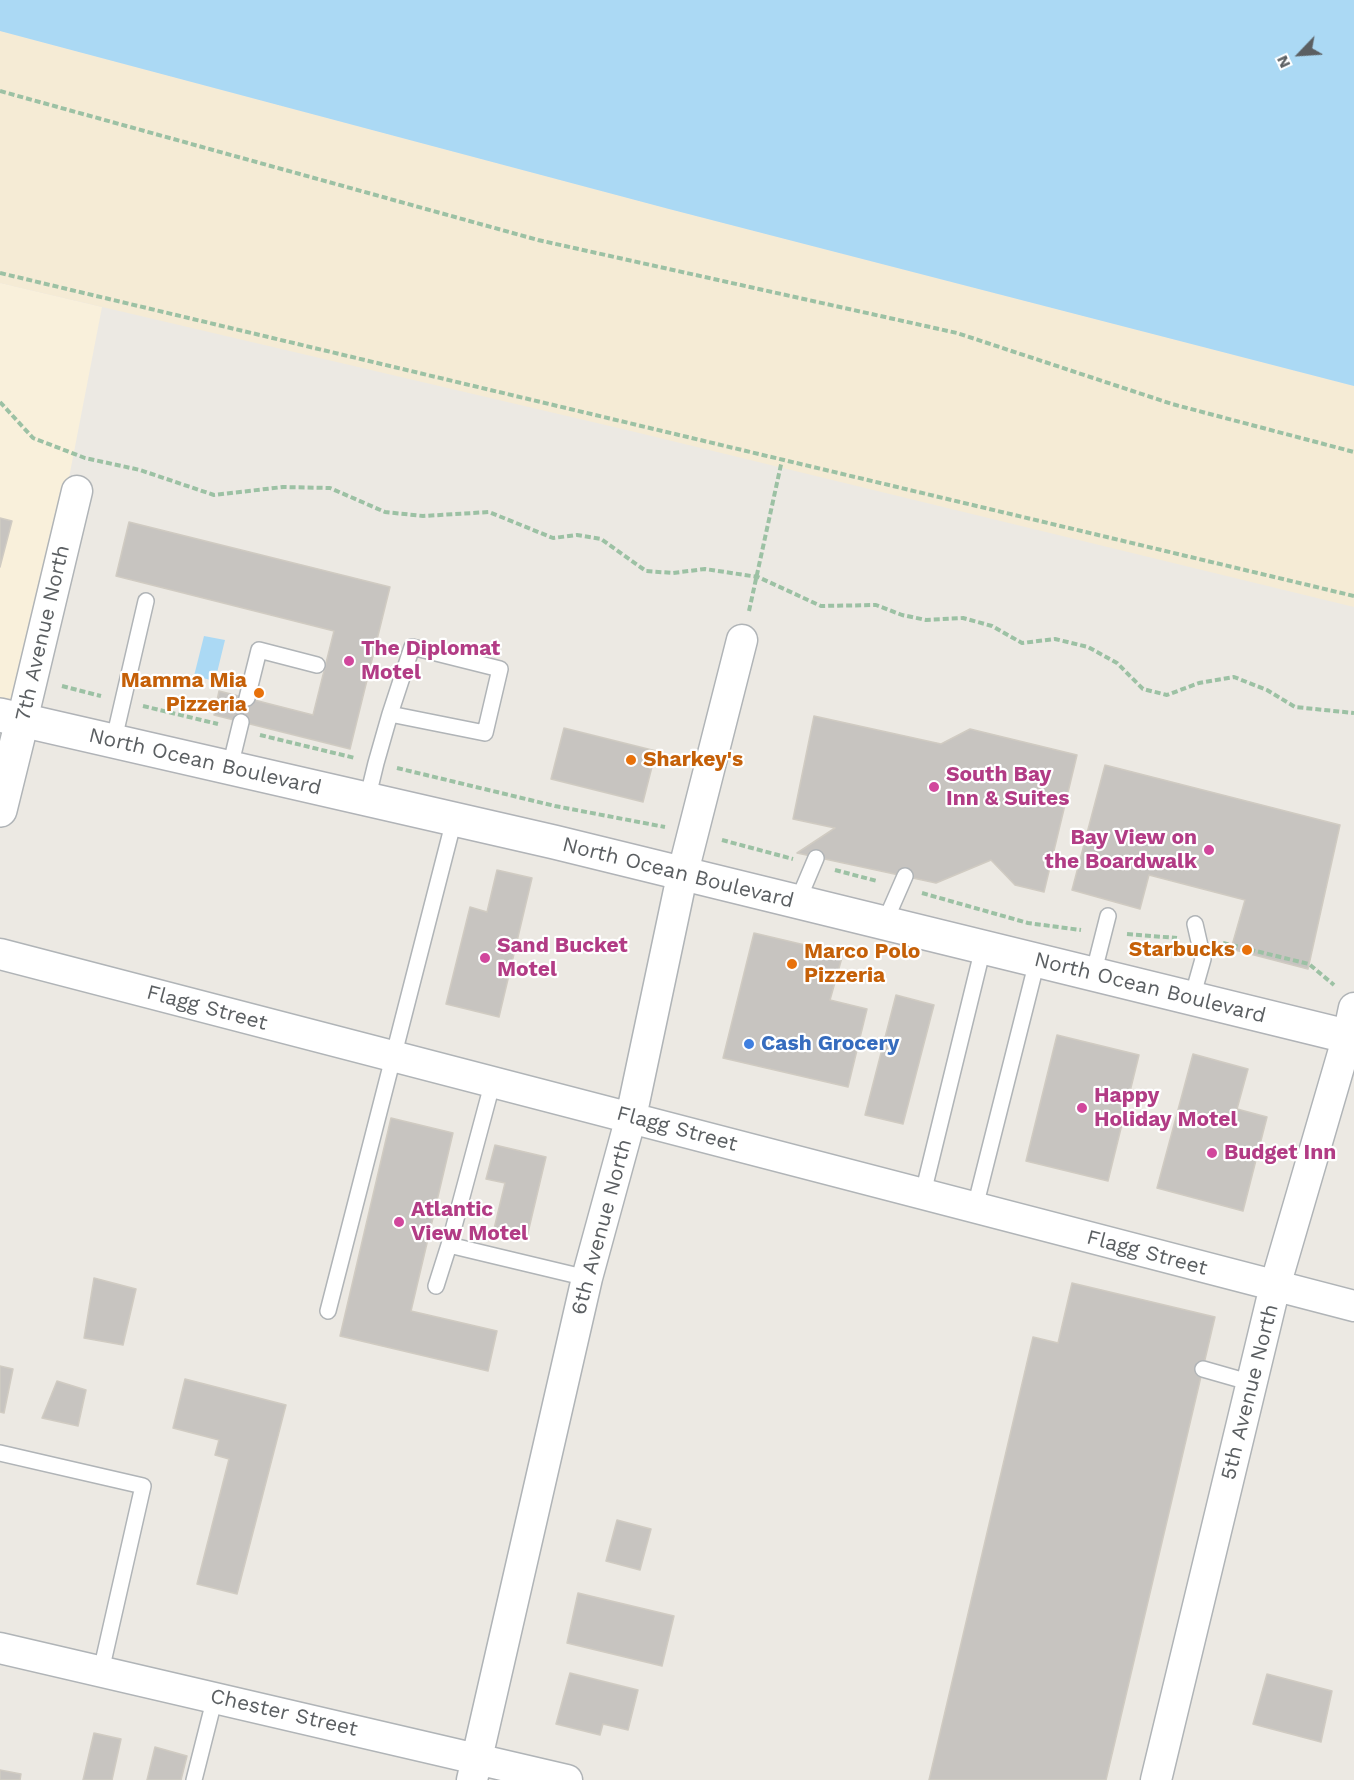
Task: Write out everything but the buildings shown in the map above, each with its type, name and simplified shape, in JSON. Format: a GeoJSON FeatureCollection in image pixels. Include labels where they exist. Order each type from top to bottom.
{"type":"FeatureCollection","features":[{"type":"Feature","properties":{"kind":"main road","name":"North Ocean Boulevard"},"geometry":{"type":"LineString","coordinates":[[11,718],[114,739],[554,842],[682,876],[1192,998],[1352,1027]]}},
{"type":"Feature","properties":{"kind":"main road","name":"7th Avenue North"},"geometry":{"type":"LineString","coordinates":[[0,810],[11,718]]}},
{"type":"Feature","properties":{"kind":"street","name":"7th Avenue North"},"geometry":{"type":"LineString","coordinates":[[11,718],[77,491]]}},
{"type":"Feature","properties":{"kind":"street","name":"6th Avenue North"},"geometry":{"type":"LineString","coordinates":[[474,1769],[587,1278],[631,1117],[682,876],[742,640]]}},
{"type":"Feature","properties":{"kind":"street","name":"Flagg Street"},"geometry":{"type":"LineString","coordinates":[[0,954],[1354,1306]]}},
{"type":"Feature","properties":{"kind":"street","name":"5th Avenue North"},"geometry":{"type":"LineString","coordinates":[[1156,1780],[1275,1286],[1352,1027]]}},
{"type":"Feature","properties":{"kind":"street","name":"Chester Street"},"geometry":{"type":"LineString","coordinates":[[0,1648],[215,1697],[474,1769],[567,1780]]}},
{"type":"Feature","properties":{"kind":"lane"},"geometry":{"type":"LineString","coordinates":[[114,739],[146,601]]}},
{"type":"Feature","properties":{"kind":"lane"},"geometry":{"type":"LineString","coordinates":[[367,800],[390,714],[412,647],[500,669],[485,733],[390,714]]}},
{"type":"Feature","properties":{"kind":"lane"},"geometry":{"type":"LineString","coordinates":[[247,698],[259,651],[317,665]]}},
{"type":"Feature","properties":{"kind":"lane"},"geometry":{"type":"LineString","coordinates":[[230,767],[241,722]]}},
{"type":"Feature","properties":{"kind":"lane"},"geometry":{"type":"LineString","coordinates":[[328,1311],[454,820]]}},
{"type":"Feature","properties":{"kind":"lane"},"geometry":{"type":"LineString","coordinates":[[797,903],[816,858]]}},
{"type":"Feature","properties":{"kind":"lane"},"geometry":{"type":"LineString","coordinates":[[884,924],[905,876]]}},
{"type":"Feature","properties":{"kind":"lane"},"geometry":{"type":"LineString","coordinates":[[1093,975],[1107,916]]}},
{"type":"Feature","properties":{"kind":"lane"},"geometry":{"type":"LineString","coordinates":[[1192,998],[1203,959],[1195,924]]}},
{"type":"Feature","properties":{"kind":"lane"},"geometry":{"type":"LineString","coordinates":[[923,1193],[983,948]]}},
{"type":"Feature","properties":{"kind":"lane"},"geometry":{"type":"LineString","coordinates":[[975,1207],[1038,961]]}},
{"type":"Feature","properties":{"kind":"lane"},"geometry":{"type":"LineString","coordinates":[[436,1286],[493,1081]]}},
{"type":"Feature","properties":{"kind":"lane"},"geometry":{"type":"LineString","coordinates":[[448,1245],[587,1278]]}},
{"type":"Feature","properties":{"kind":"lane"},"geometry":{"type":"LineString","coordinates":[[1203,1369],[1252,1383]]}},
{"type":"Feature","properties":{"kind":"lane"},"geometry":{"type":"LineString","coordinates":[[0,1453],[143,1486],[101,1671]]}},
{"type":"Feature","properties":{"kind":"lane"},"geometry":{"type":"LineString","coordinates":[[194,1780],[215,1697]]}},
{"type":"Feature","properties":{"kind":"path"},"geometry":{"type":"LineString","coordinates":[[0,92],[538,240],[957,333],[1172,404],[1354,452]]}},
{"type":"Feature","properties":{"kind":"path"},"geometry":{"type":"LineString","coordinates":[[0,273],[1354,596]]}},
{"type":"Feature","properties":{"kind":"path"},"geometry":{"type":"LineString","coordinates":[[0,402],[33,438],[85,458],[140,470],[214,495],[283,487],[330,488],[385,512],[423,516],[489,512],[553,538],[577,535],[601,539],[646,571],[673,573],[705,568],[758,577],[821,606],[876,605],[902,615],[926,620],[963,618],[992,626],[1022,642],[1055,639],[1088,647],[1117,663],[1143,689],[1167,695],[1199,683],[1234,677],[1267,690],[1295,707],[1354,713]]}},
{"type":"Feature","properties":{"kind":"path"},"geometry":{"type":"LineString","coordinates":[[742,640],[758,577],[782,460]]}},
{"type":"Feature","properties":{"kind":"shaded area"},"geometry":{"type":"Polygon","coordinates":[[[0,283],[102,307],[22,721],[0,810],[0,283]]]}},
{"type":"Feature","properties":{"kind":"sand"},"geometry":{"type":"Polygon","coordinates":[[[0,31],[669,209],[1354,386],[1354,607],[631,431],[0,283],[0,31]]]}},
{"type":"Feature","properties":{"kind":"water"},"geometry":{"type":"Polygon","coordinates":[[[0,0],[1354,0],[1354,386],[669,209],[0,31],[0,0]]]}},
{"type":"Feature","properties":{"kind":"water"},"geometry":{"type":"Polygon","coordinates":[[[204,636],[225,640],[215,681],[194,676],[204,636]]]}},
{"type":"Feature","properties":{"kind":"place","name":"The Diplomat Motel"},"geometry":{"type":"Point","coordinates":[349,661]}},
{"type":"Feature","properties":{"kind":"place","name":"Mamma Mia Pizzeria"},"geometry":{"type":"Point","coordinates":[259,693]}},
{"type":"Feature","properties":{"kind":"place","name":"Sharkey's"},"geometry":{"type":"Point","coordinates":[631,760]}},
{"type":"Feature","properties":{"kind":"place","name":"South Bay Inn & Suites"},"geometry":{"type":"Point","coordinates":[934,787]}},
{"type":"Feature","properties":{"kind":"place","name":"Bay View on the Boardwalk"},"geometry":{"type":"Point","coordinates":[1209,850]}},
{"type":"Feature","properties":{"kind":"place","name":"Starbucks"},"geometry":{"type":"Point","coordinates":[1247,950]}},
{"type":"Feature","properties":{"kind":"place","name":"Sand Bucket Motel"},"geometry":{"type":"Point","coordinates":[485,958]}},
{"type":"Feature","properties":{"kind":"place","name":"Marco Polo Pizzeria"},"geometry":{"type":"Point","coordinates":[792,964]}},
{"type":"Feature","properties":{"kind":"place","name":"Cash Grocery"},"geometry":{"type":"Point","coordinates":[749,1044]}},
{"type":"Feature","properties":{"kind":"place","name":"Happy Holiday Motel"},"geometry":{"type":"Point","coordinates":[1082,1108]}},
{"type":"Feature","properties":{"kind":"place","name":"Budget Inn"},"geometry":{"type":"Point","coordinates":[1212,1153]}},
{"type":"Feature","properties":{"kind":"place","name":"Atlantic View Motel"},"geometry":{"type":"Point","coordinates":[399,1222]}}]}
